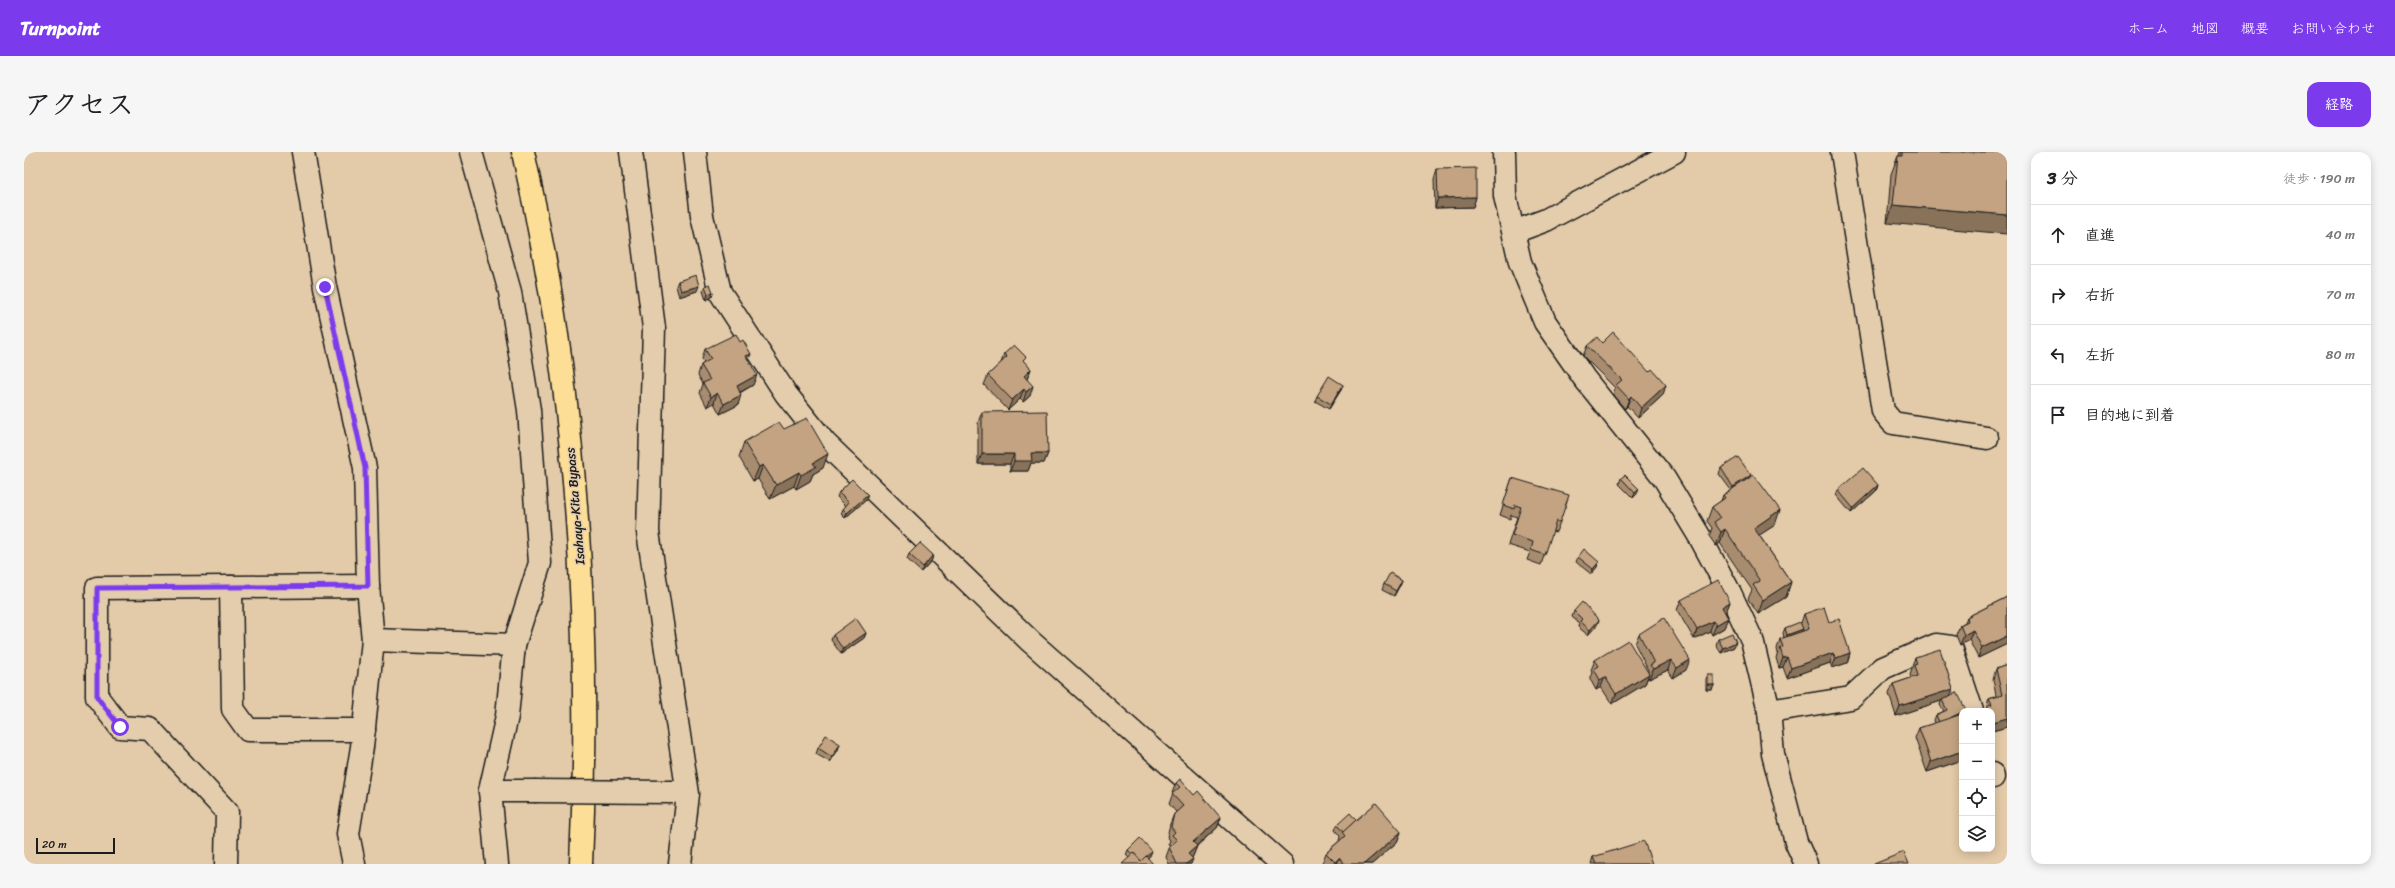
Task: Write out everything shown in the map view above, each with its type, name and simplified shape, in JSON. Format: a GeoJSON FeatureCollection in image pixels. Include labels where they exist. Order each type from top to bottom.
{"type":"FeatureCollection","features":[{"type":"Feature","properties":{"kind":"highway","name":"Isahaya-Kita Bypass"},"geometry":{"type":"LineString","coordinates":[[523,152],[539,220],[564,376],[580,560],[585,766],[581,864]]}},
{"type":"Feature","properties":{"kind":"street"},"geometry":{"type":"LineString","coordinates":[[303,152],[325,287],[365,468],[368,586],[373,640],[364,730],[348,834],[354,864]]}},
{"type":"Feature","properties":{"kind":"street"},"geometry":{"type":"LineString","coordinates":[[471,152],[510,292],[529,410],[540,562],[514,645],[507,716],[490,791],[497,864]]}},
{"type":"Feature","properties":{"kind":"street"},"geometry":{"type":"LineString","coordinates":[[631,152],[654,328],[648,532],[680,793],[680,864]]}},
{"type":"Feature","properties":{"kind":"street"},"geometry":{"type":"LineString","coordinates":[[695,152],[702,216],[720,292],[786,394],[825,443],[1030,641],[1282,864]]}},
{"type":"Feature","properties":{"kind":"street"},"geometry":{"type":"LineString","coordinates":[[1504,152],[1505,196],[1520,262],[1545,322],[1584,378],[1664,478],[1730,593],[1752,640],[1769,711],[1773,754],[1796,842],[1806,864]]}},
{"type":"Feature","properties":{"kind":"street"},"geometry":{"type":"LineString","coordinates":[[1514,232],[1546,220],[1674,152]]}},
{"type":"Feature","properties":{"kind":"street"},"geometry":{"type":"LineString","coordinates":[[1842,152],[1883,411],[1893,424],[1987,438]]}},
{"type":"Feature","properties":{"kind":"street"},"geometry":{"type":"LineString","coordinates":[[231,586],[233,709],[248,730],[364,730]]}},
{"type":"Feature","properties":{"kind":"street"},"geometry":{"type":"LineString","coordinates":[[226,864],[226,812],[150,729],[120,727],[97,697],[97,588],[368,586]]}},
{"type":"Feature","properties":{"kind":"street"},"geometry":{"type":"LineString","coordinates":[[373,640],[514,645]]}},
{"type":"Feature","properties":{"kind":"street"},"geometry":{"type":"LineString","coordinates":[[1769,711],[1851,698],[1883,668],[1936,644],[1951,647],[1971,708]]}},
{"type":"Feature","properties":{"kind":"street"},"geometry":{"type":"LineString","coordinates":[[490,791],[680,793]]}},
{"type":"Feature","properties":{"kind":"building"},"geometry":{"type":"Polygon","coordinates":[[[1902,152],[2007,152],[2007,215],[1893,205],[1898,156],[1902,156],[1902,152]]]}},
{"type":"Feature","properties":{"kind":"building"},"geometry":{"type":"Polygon","coordinates":[[[1476,168],[1476,197],[1438,198],[1437,169],[1476,168]]]}},
{"type":"Feature","properties":{"kind":"building"},"geometry":{"type":"Polygon","coordinates":[[[696,275],[699,286],[681,291],[678,281],[696,275]]]}},
{"type":"Feature","properties":{"kind":"building"},"geometry":{"type":"Polygon","coordinates":[[[710,284],[713,292],[708,294],[705,286],[710,284]]]}},
{"type":"Feature","properties":{"kind":"building"},"geometry":{"type":"Polygon","coordinates":[[[1613,332],[1649,372],[1652,369],[1666,385],[1641,408],[1631,396],[1629,399],[1616,385],[1622,380],[1587,346],[1597,337],[1602,343],[1613,332]]]}},
{"type":"Feature","properties":{"kind":"building"},"geometry":{"type":"Polygon","coordinates":[[[736,334],[740,342],[743,340],[751,354],[746,356],[757,375],[737,386],[741,395],[724,404],[717,393],[711,397],[703,383],[710,380],[701,365],[711,359],[705,349],[736,334]]]}},
{"type":"Feature","properties":{"kind":"building"},"geometry":{"type":"Polygon","coordinates":[[[1014,345],[1026,357],[1023,360],[1031,369],[1024,376],[1033,386],[1026,392],[1024,389],[1012,400],[988,375],[1007,357],[1004,354],[1014,345]]]}},
{"type":"Feature","properties":{"kind":"building"},"geometry":{"type":"Polygon","coordinates":[[[1329,376],[1343,385],[1331,404],[1317,396],[1329,376]]]}},
{"type":"Feature","properties":{"kind":"building"},"geometry":{"type":"Polygon","coordinates":[[[1047,411],[1048,453],[1031,453],[1032,461],[1014,461],[1014,454],[982,454],[982,412],[1047,411]]]}},
{"type":"Feature","properties":{"kind":"building"},"geometry":{"type":"Polygon","coordinates":[[[807,418],[828,454],[813,463],[816,467],[801,475],[799,472],[776,485],[763,465],[759,467],[744,442],[779,422],[784,429],[807,418]]]}},
{"type":"Feature","properties":{"kind":"building"},"geometry":{"type":"Polygon","coordinates":[[[1738,457],[1751,475],[1733,487],[1721,468],[1738,457]]]}},
{"type":"Feature","properties":{"kind":"building"},"geometry":{"type":"Polygon","coordinates":[[[1863,468],[1878,485],[1853,508],[1838,490],[1863,468]]]}},
{"type":"Feature","properties":{"kind":"building"},"geometry":{"type":"Polygon","coordinates":[[[1625,475],[1639,489],[1635,493],[1621,478],[1625,475]]]}},
{"type":"Feature","properties":{"kind":"building"},"geometry":{"type":"Polygon","coordinates":[[[1754,475],[1780,510],[1754,528],[1791,582],[1763,600],[1753,585],[1760,581],[1725,529],[1721,532],[1714,522],[1720,518],[1712,507],[1725,498],[1723,495],[1754,475]]]}},
{"type":"Feature","properties":{"kind":"building"},"geometry":{"type":"Polygon","coordinates":[[[1512,478],[1569,495],[1560,522],[1556,521],[1545,555],[1531,550],[1533,542],[1512,535],[1521,507],[1515,505],[1514,509],[1503,505],[1512,478]]]}},
{"type":"Feature","properties":{"kind":"building"},"geometry":{"type":"Polygon","coordinates":[[[852,479],[868,495],[847,513],[843,509],[849,502],[839,492],[852,479]]]}},
{"type":"Feature","properties":{"kind":"building"},"geometry":{"type":"Polygon","coordinates":[[[920,543],[933,555],[923,567],[909,554],[920,543]]]}},
{"type":"Feature","properties":{"kind":"building"},"geometry":{"type":"Polygon","coordinates":[[[1584,549],[1599,562],[1593,569],[1578,557],[1584,549]]]}},
{"type":"Feature","properties":{"kind":"building"},"geometry":{"type":"Polygon","coordinates":[[[1390,573],[1402,580],[1396,591],[1384,584],[1390,573]]]}},
{"type":"Feature","properties":{"kind":"building"},"geometry":{"type":"Polygon","coordinates":[[[1718,580],[1730,602],[1722,607],[1728,618],[1716,625],[1713,621],[1697,629],[1681,600],[1718,580]]]}},
{"type":"Feature","properties":{"kind":"building"},"geometry":{"type":"Polygon","coordinates":[[[2007,597],[2007,636],[1982,648],[1973,630],[1964,635],[1960,625],[1968,621],[1967,617],[2007,597]]]}},
{"type":"Feature","properties":{"kind":"building"},"geometry":{"type":"Polygon","coordinates":[[[1582,602],[1599,620],[1590,630],[1580,621],[1582,619],[1574,611],[1582,602]]]}},
{"type":"Feature","properties":{"kind":"building"},"geometry":{"type":"Polygon","coordinates":[[[1824,607],[1829,622],[1839,619],[1850,653],[1836,658],[1833,653],[1791,668],[1787,657],[1783,658],[1780,648],[1783,647],[1780,639],[1809,629],[1804,614],[1824,607]]]}},
{"type":"Feature","properties":{"kind":"building"},"geometry":{"type":"Polygon","coordinates":[[[856,618],[866,633],[843,649],[833,635],[856,618]]]}},
{"type":"Feature","properties":{"kind":"building"},"geometry":{"type":"Polygon","coordinates":[[[1664,618],[1690,660],[1677,668],[1671,660],[1653,669],[1650,665],[1654,663],[1639,634],[1664,618]]]}},
{"type":"Feature","properties":{"kind":"building"},"geometry":{"type":"Polygon","coordinates":[[[1800,622],[1803,629],[1787,635],[1785,628],[1800,622]]]}},
{"type":"Feature","properties":{"kind":"building"},"geometry":{"type":"Polygon","coordinates":[[[1732,633],[1736,642],[1723,648],[1718,639],[1732,633]]]}},
{"type":"Feature","properties":{"kind":"building"},"geometry":{"type":"Polygon","coordinates":[[[1628,640],[1649,674],[1616,694],[1605,677],[1600,680],[1594,669],[1599,666],[1595,660],[1628,640]]]}},
{"type":"Feature","properties":{"kind":"building"},"geometry":{"type":"Polygon","coordinates":[[[1940,649],[1953,689],[1900,706],[1893,684],[1917,676],[1914,665],[1917,664],[1915,657],[1940,649]]]}},
{"type":"Feature","properties":{"kind":"building"},"geometry":{"type":"Polygon","coordinates":[[[2007,665],[2007,718],[1995,721],[1995,708],[1989,708],[1988,706],[1992,705],[1989,699],[2002,695],[1996,669],[2007,665]]]}},
{"type":"Feature","properties":{"kind":"building"},"geometry":{"type":"Polygon","coordinates":[[[1708,675],[1714,675],[1714,685],[1708,685],[1708,675]]]}},
{"type":"Feature","properties":{"kind":"building"},"geometry":{"type":"Polygon","coordinates":[[[1957,692],[1965,708],[1959,708],[1959,714],[1939,722],[1936,715],[1947,710],[1942,700],[1957,692]]]}},
{"type":"Feature","properties":{"kind":"building"},"geometry":{"type":"Polygon","coordinates":[[[1959,715],[1959,752],[1931,762],[1919,728],[1959,715]]]}},
{"type":"Feature","properties":{"kind":"building"},"geometry":{"type":"Polygon","coordinates":[[[826,735],[840,744],[832,757],[818,748],[826,735]]]}},
{"type":"Feature","properties":{"kind":"building"},"geometry":{"type":"Polygon","coordinates":[[[1180,779],[1194,795],[1198,791],[1221,818],[1193,842],[1197,846],[1188,854],[1193,859],[1186,864],[1177,864],[1169,847],[1177,840],[1172,835],[1175,832],[1171,827],[1174,814],[1183,806],[1172,794],[1180,787],[1176,783],[1180,779]]]}},
{"type":"Feature","properties":{"kind":"building"},"geometry":{"type":"Polygon","coordinates":[[[1376,803],[1401,832],[1364,864],[1344,864],[1339,858],[1335,862],[1326,853],[1345,836],[1342,832],[1376,803]]]}},
{"type":"Feature","properties":{"kind":"building"},"geometry":{"type":"Polygon","coordinates":[[[1350,813],[1356,820],[1343,832],[1337,825],[1350,813]]]}},
{"type":"Feature","properties":{"kind":"building"},"geometry":{"type":"Polygon","coordinates":[[[1140,838],[1152,851],[1141,861],[1134,853],[1133,855],[1128,850],[1140,838]]]}},
{"type":"Feature","properties":{"kind":"building"},"geometry":{"type":"Polygon","coordinates":[[[1644,841],[1652,864],[1596,864],[1593,857],[1644,841]]]}},
{"type":"Feature","properties":{"kind":"building"},"geometry":{"type":"Polygon","coordinates":[[[1904,852],[1909,864],[1874,864],[1904,852]]]}},
{"type":"Feature","properties":{"kind":"building"},"geometry":{"type":"Polygon","coordinates":[[[1134,853],[1141,861],[1146,856],[1153,864],[1122,864],[1134,853]]]}},
{"type":"Feature","properties":{"kind":"route"},"geometry":{"type":"LineString","coordinates":[[120,727],[97,697],[97,588],[368,586],[365,468],[325,287]]}}]}
